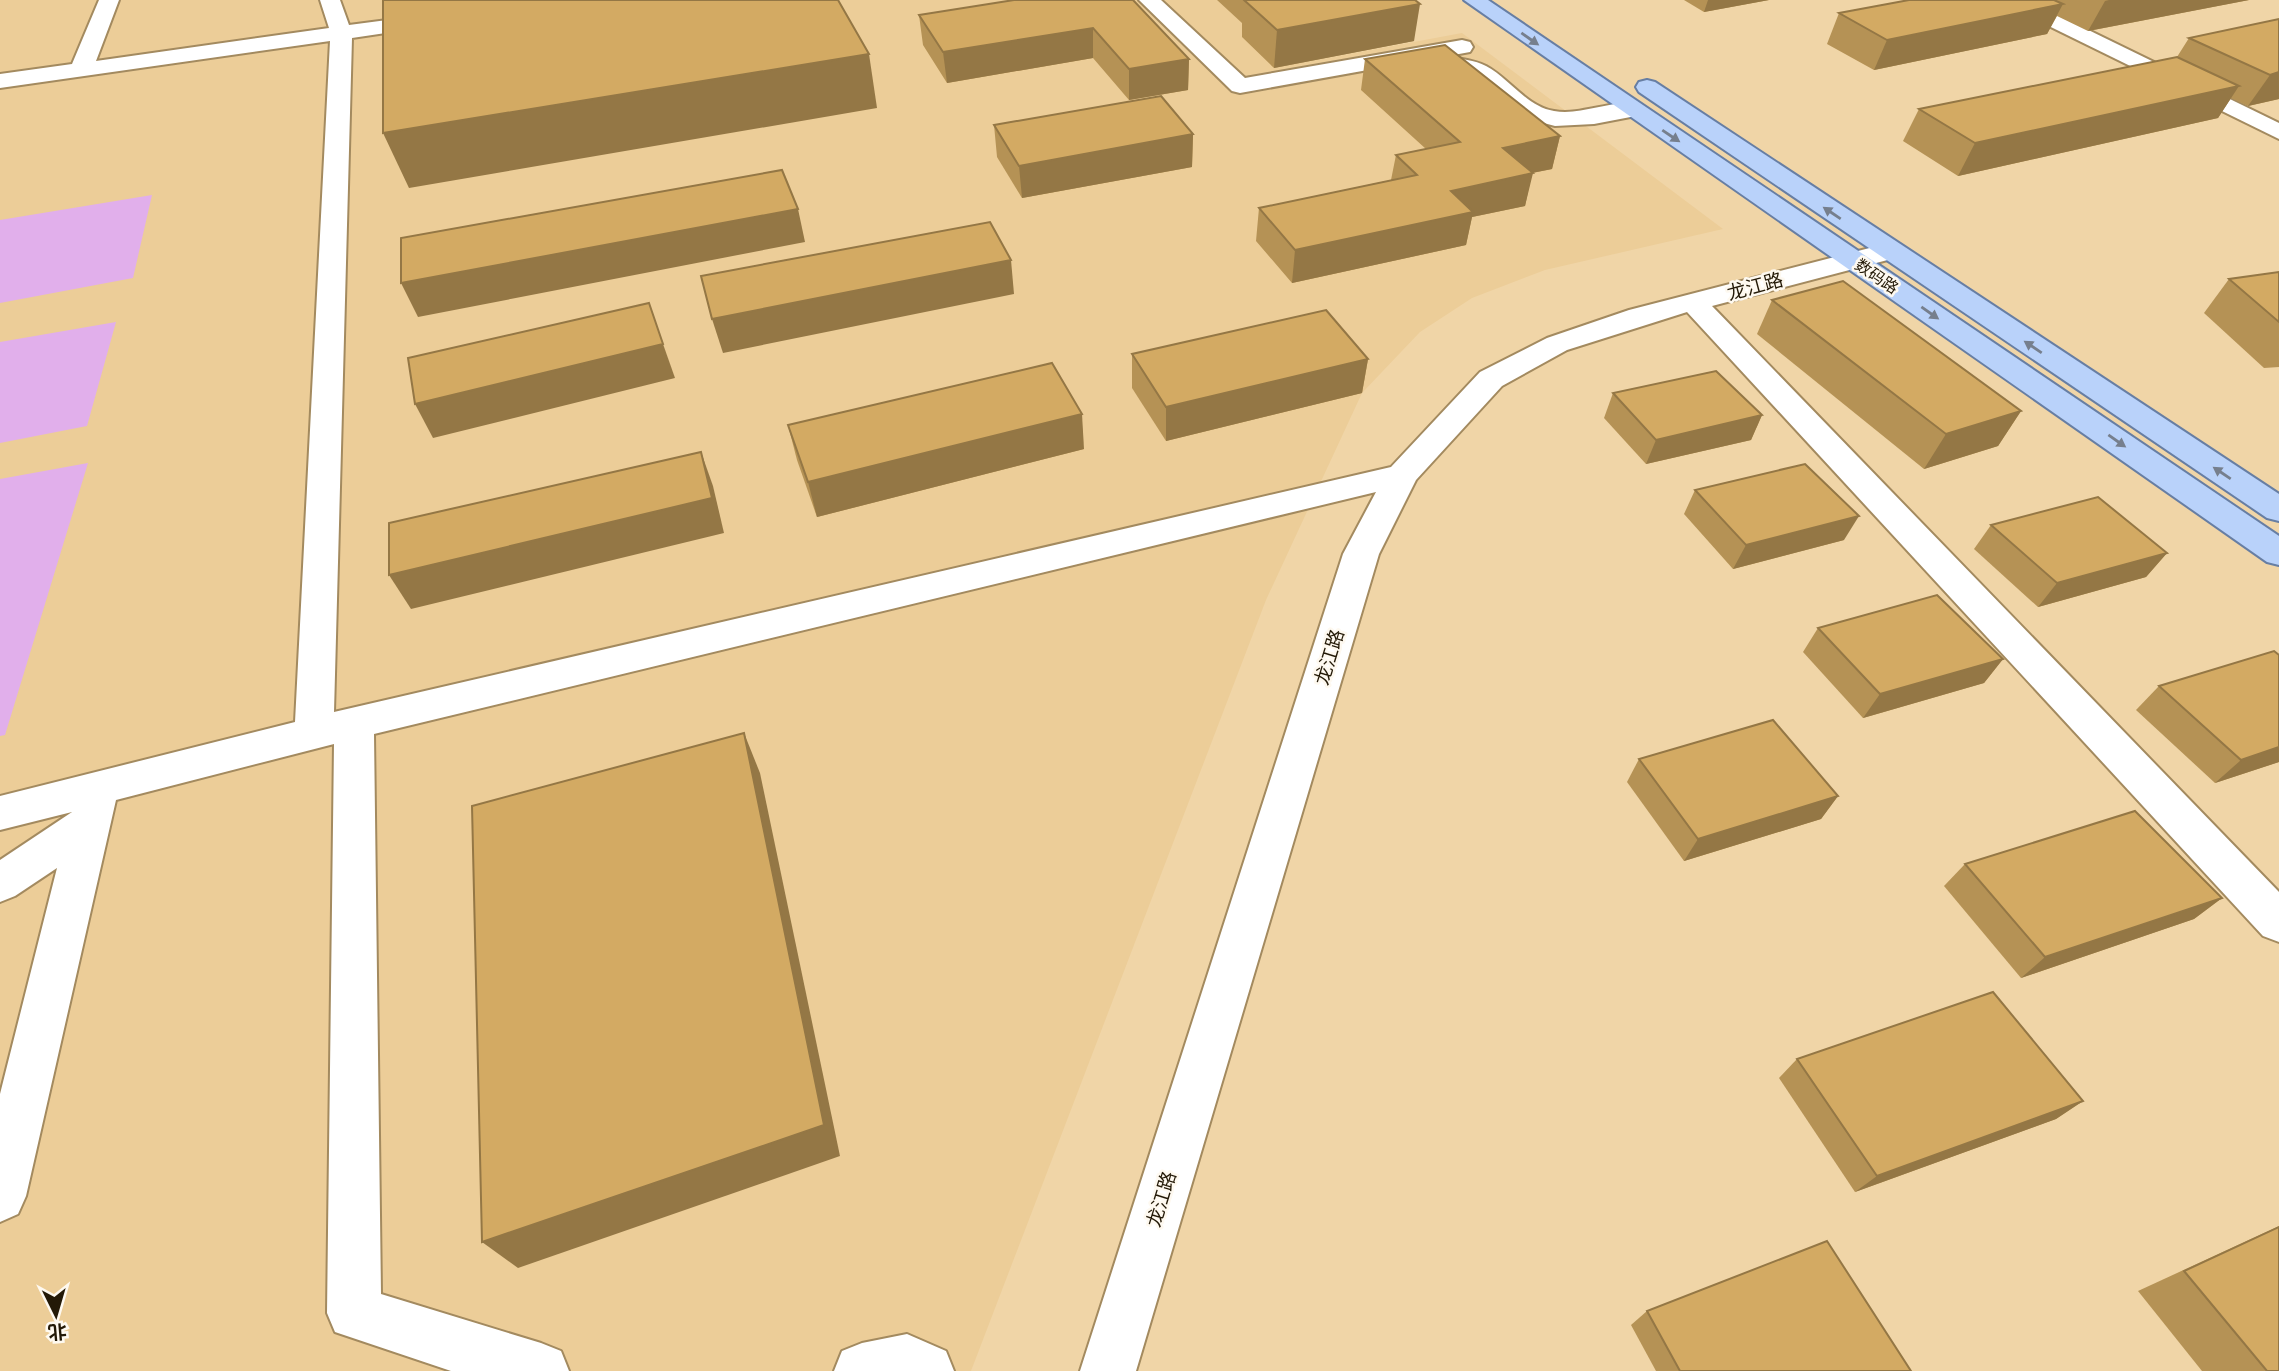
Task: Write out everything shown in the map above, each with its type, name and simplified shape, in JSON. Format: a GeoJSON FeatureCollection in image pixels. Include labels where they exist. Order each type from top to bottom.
{"type":"FeatureCollection","features":[{"type":"Feature","properties":{"kind":"main road","name":"数码路"},"geometry":{"type":"LineString","coordinates":[[1474,0],[1633,110],[2279,510]]}},
{"type":"Feature","properties":{"kind":"main road","name":"数码路"},"geometry":{"type":"LineString","coordinates":[[1631,76],[2279,553]]}},
{"type":"Feature","properties":{"kind":"street"},"geometry":{"type":"LineString","coordinates":[[81,70],[109,0]]}},
{"type":"Feature","properties":{"kind":"street"},"geometry":{"type":"LineString","coordinates":[[330,0],[341,33],[334,728],[354,1313],[541,1371]]}},
{"type":"Feature","properties":{"kind":"street"},"geometry":{"type":"LineString","coordinates":[[1149,0],[1240,86],[1462,47]]}},
{"type":"Feature","properties":{"kind":"street"},"geometry":{"type":"LineString","coordinates":[[2011,0],[2279,132]]}},
{"type":"Feature","properties":{"kind":"street"},"geometry":{"type":"LineString","coordinates":[[0,81],[451,18]]}},
{"type":"Feature","properties":{"kind":"street"},"geometry":{"type":"LineString","coordinates":[[1414,56],[1477,69],[1533,113],[1555,120],[1633,110]]}},
{"type":"Feature","properties":{"kind":"street","name":"龙江路"},"geometry":{"type":"LineString","coordinates":[[1108,1371],[1361,554],[1402,475],[1491,379],[1556,344],[1639,316],[1871,255]]}},
{"type":"Feature","properties":{"kind":"street"},"geometry":{"type":"LineString","coordinates":[[1693,302],[2279,922]]}},
{"type":"Feature","properties":{"kind":"street"},"geometry":{"type":"LineString","coordinates":[[0,813],[94,807],[334,728],[1402,475]]}},
{"type":"Feature","properties":{"kind":"street"},"geometry":{"type":"LineString","coordinates":[[0,883],[94,807]]}},
{"type":"Feature","properties":{"kind":"street"},"geometry":{"type":"LineString","coordinates":[[0,1196],[94,807]]}},
{"type":"Feature","properties":{"kind":"street"},"geometry":{"type":"LineString","coordinates":[[862,1371],[907,1362],[926,1371]]}},
{"type":"Feature","properties":{"kind":"shaded area"},"geometry":{"type":"Polygon","coordinates":[[[0,0],[1217,0],[1256,35],[1274,68],[1462,33],[1723,229],[1545,270],[1472,298],[1420,332],[1362,393],[1266,600],[971,1371],[0,1371],[0,0]]]}},
{"type":"Feature","properties":{"kind":"shaded area"},"geometry":{"type":"Polygon","coordinates":[[[152,195],[133,278],[0,303],[0,220],[152,195]]]}},
{"type":"Feature","properties":{"kind":"shaded area"},"geometry":{"type":"Polygon","coordinates":[[[116,322],[87,426],[0,443],[0,342],[116,322]]]}},
{"type":"Feature","properties":{"kind":"shaded area"},"geometry":{"type":"Polygon","coordinates":[[[88,463],[5,735],[0,736],[0,479],[88,463]]]}},
{"type":"Feature","properties":{"kind":"building"},"geometry":{"type":"Polygon","coordinates":[[[383,0],[838,0],[869,54],[383,133],[383,0]]]}},
{"type":"Feature","properties":{"kind":"building"},"geometry":{"type":"Polygon","coordinates":[[[1014,0],[1133,0],[1189,59],[1129,69],[1093,28],[943,52],[919,15],[1014,0]]]}},
{"type":"Feature","properties":{"kind":"building"},"geometry":{"type":"Polygon","coordinates":[[[1244,0],[1415,0],[1420,4],[1277,30],[1244,0]]]}},
{"type":"Feature","properties":{"kind":"building"},"geometry":{"type":"Polygon","coordinates":[[[1909,0],[2054,0],[2063,4],[1887,40],[1839,13],[1909,0]]]}},
{"type":"Feature","properties":{"kind":"building"},"geometry":{"type":"Polygon","coordinates":[[[2279,19],[2279,72],[2270,75],[2189,38],[2279,19]]]}},
{"type":"Feature","properties":{"kind":"building"},"geometry":{"type":"Polygon","coordinates":[[[1445,45],[1560,136],[1503,148],[1533,173],[1451,191],[1473,212],[1295,250],[1259,208],[1417,175],[1396,155],[1460,142],[1365,59],[1445,45]]]}},
{"type":"Feature","properties":{"kind":"building"},"geometry":{"type":"Polygon","coordinates":[[[2177,57],[2239,86],[1975,143],[1919,109],[2177,57]]]}},
{"type":"Feature","properties":{"kind":"building"},"geometry":{"type":"Polygon","coordinates":[[[1161,96],[1193,134],[1019,166],[994,125],[1161,96]]]}},
{"type":"Feature","properties":{"kind":"building"},"geometry":{"type":"Polygon","coordinates":[[[782,170],[798,209],[401,283],[401,238],[782,170]]]}},
{"type":"Feature","properties":{"kind":"building"},"geometry":{"type":"Polygon","coordinates":[[[990,222],[1011,260],[712,319],[701,276],[990,222]]]}},
{"type":"Feature","properties":{"kind":"building"},"geometry":{"type":"Polygon","coordinates":[[[2279,272],[2279,322],[2229,279],[2279,272]]]}},
{"type":"Feature","properties":{"kind":"building"},"geometry":{"type":"Polygon","coordinates":[[[1843,281],[2021,411],[1946,434],[1772,300],[1843,281]]]}},
{"type":"Feature","properties":{"kind":"building"},"geometry":{"type":"Polygon","coordinates":[[[649,303],[663,344],[415,404],[408,358],[649,303]]]}},
{"type":"Feature","properties":{"kind":"building"},"geometry":{"type":"Polygon","coordinates":[[[1326,310],[1368,359],[1166,407],[1132,354],[1326,310]]]}},
{"type":"Feature","properties":{"kind":"building"},"geometry":{"type":"Polygon","coordinates":[[[1052,363],[1082,414],[808,482],[788,425],[1052,363]]]}},
{"type":"Feature","properties":{"kind":"building"},"geometry":{"type":"Polygon","coordinates":[[[1716,371],[1762,415],[1656,440],[1613,393],[1716,371]]]}},
{"type":"Feature","properties":{"kind":"building"},"geometry":{"type":"Polygon","coordinates":[[[701,452],[712,498],[389,575],[389,523],[701,452]]]}},
{"type":"Feature","properties":{"kind":"building"},"geometry":{"type":"Polygon","coordinates":[[[1805,464],[1859,516],[1746,545],[1695,490],[1805,464]]]}},
{"type":"Feature","properties":{"kind":"building"},"geometry":{"type":"Polygon","coordinates":[[[2098,497],[2167,553],[2057,583],[1991,525],[2098,497]]]}},
{"type":"Feature","properties":{"kind":"building"},"geometry":{"type":"Polygon","coordinates":[[[1937,595],[2003,659],[1880,694],[1818,628],[1937,595]]]}},
{"type":"Feature","properties":{"kind":"building"},"geometry":{"type":"Polygon","coordinates":[[[2274,651],[2279,655],[2279,747],[2241,760],[2159,686],[2274,651]]]}},
{"type":"Feature","properties":{"kind":"building"},"geometry":{"type":"Polygon","coordinates":[[[1773,720],[1838,796],[1698,839],[1639,759],[1773,720]]]}},
{"type":"Feature","properties":{"kind":"building"},"geometry":{"type":"Polygon","coordinates":[[[744,733],[824,1125],[482,1242],[472,806],[744,733]]]}},
{"type":"Feature","properties":{"kind":"building"},"geometry":{"type":"Polygon","coordinates":[[[2135,811],[2222,898],[2045,957],[1965,864],[2135,811]]]}},
{"type":"Feature","properties":{"kind":"building"},"geometry":{"type":"Polygon","coordinates":[[[1993,992],[2083,1101],[1877,1176],[1797,1059],[1993,992]]]}},
{"type":"Feature","properties":{"kind":"building"},"geometry":{"type":"Polygon","coordinates":[[[2279,1227],[2279,1371],[2267,1371],[2184,1271],[2279,1227]]]}},
{"type":"Feature","properties":{"kind":"building"},"geometry":{"type":"Polygon","coordinates":[[[1827,1241],[1911,1371],[1680,1371],[1647,1311],[1827,1241]]]}}]}
